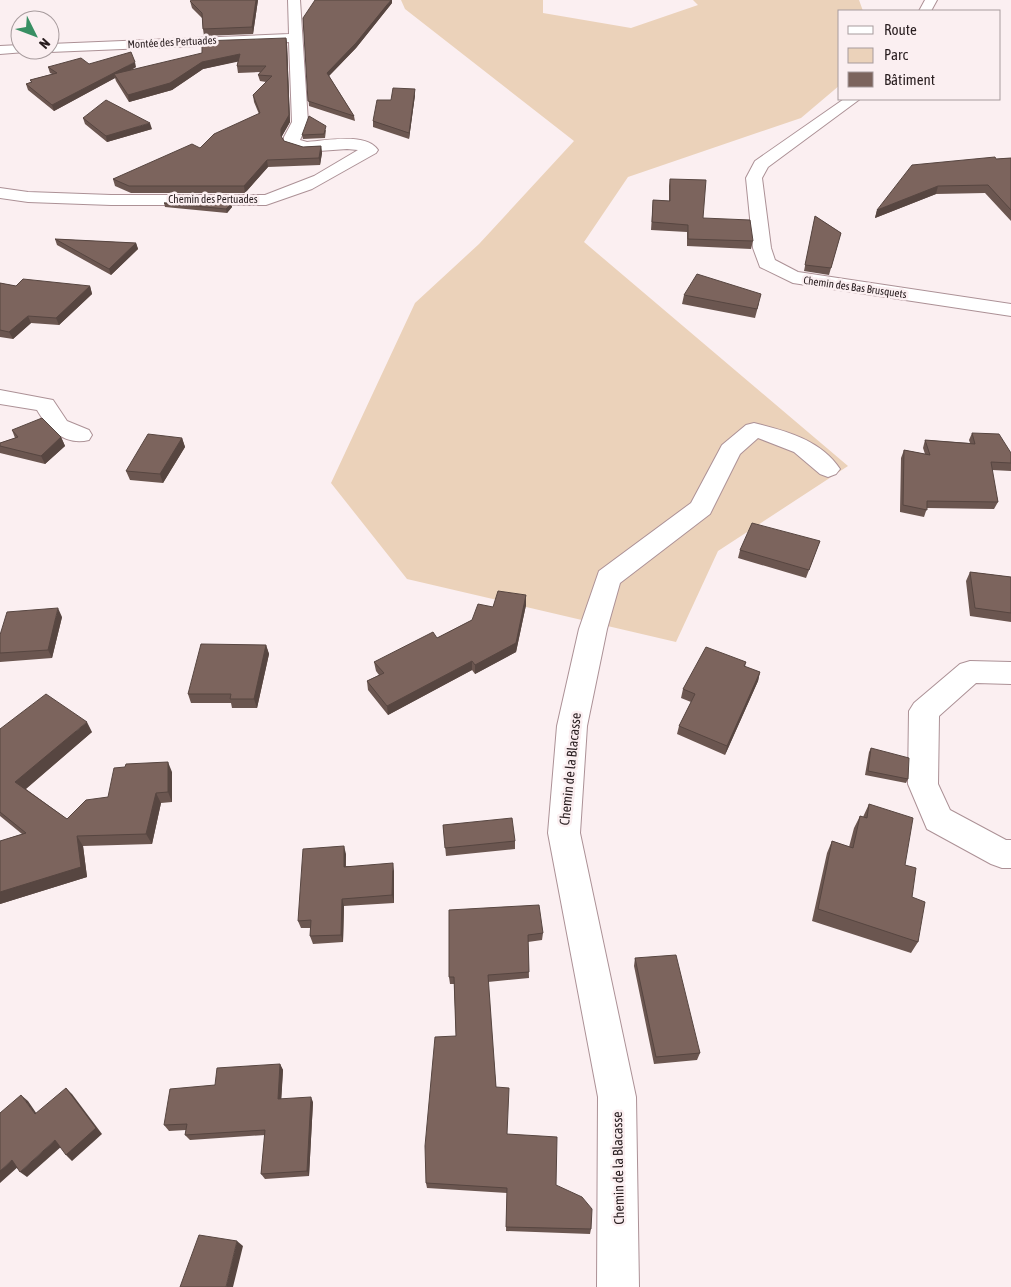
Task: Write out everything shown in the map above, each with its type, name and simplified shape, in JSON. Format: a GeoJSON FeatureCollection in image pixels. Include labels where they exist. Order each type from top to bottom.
{"type":"FeatureCollection","features":[{"type":"Feature","properties":{"kind":"street","name":"Chemin des Pertuades"},"geometry":{"type":"LineString","coordinates":[[0,193],[28,197],[111,200],[266,200],[288,194],[353,162],[370,150],[360,144],[335,143],[306,147],[292,143],[292,137],[300,122],[294,38],[294,0]]}},
{"type":"Feature","properties":{"kind":"street","name":"Montée des Pertuades"},"geometry":{"type":"LineString","coordinates":[[60,48],[294,38]]}},
{"type":"Feature","properties":{"kind":"street","name":"Chemin des Bas Brusquets"},"geometry":{"type":"LineString","coordinates":[[852,100],[761,164],[754,178],[762,248],[767,263],[793,277],[1011,310]]}},
{"type":"Feature","properties":{"kind":"street"},"geometry":{"type":"LineString","coordinates":[[0,397],[45,405],[54,421],[64,431],[81,435]]}},
{"type":"Feature","properties":{"kind":"street","name":"Chemin de la Blacasse"},"geometry":{"type":"LineString","coordinates":[[618,1287],[617,1098],[564,834],[572,726],[593,629],[608,578],[701,508],[730,450],[754,430],[784,437],[798,444],[811,451],[828,469]]}},
{"type":"Feature","properties":{"kind":"street"},"geometry":{"type":"LineString","coordinates":[[1011,673],[970,672],[924,711],[923,784],[938,819],[1002,854],[1011,854]]}},
{"type":"Feature","properties":{"kind":"green space"},"geometry":{"type":"Polygon","coordinates":[[[401,0],[543,0],[543,13],[631,28],[698,5],[693,0],[859,0],[863,10],[838,10],[838,87],[801,118],[628,177],[584,242],[848,466],[718,551],[676,642],[407,579],[331,483],[415,303],[479,244],[574,141],[405,9],[401,0]]]}},
{"type":"Feature","properties":{"kind":"building"},"geometry":{"type":"Polygon","coordinates":[[[256,0],[252,27],[203,29],[202,13],[190,1],[256,0]]]}},
{"type":"Feature","properties":{"kind":"building"},"geometry":{"type":"Polygon","coordinates":[[[315,0],[391,0],[356,43],[327,73],[354,116],[308,101],[303,18],[315,0]]]}},
{"type":"Feature","properties":{"kind":"building"},"geometry":{"type":"Polygon","coordinates":[[[286,38],[289,115],[281,129],[281,136],[284,141],[303,147],[321,146],[319,158],[267,160],[244,186],[129,186],[113,179],[192,144],[200,148],[214,134],[260,113],[253,95],[272,76],[258,75],[266,66],[237,66],[240,54],[202,62],[170,83],[128,95],[114,74],[202,53],[202,41],[286,38]]]}},
{"type":"Feature","properties":{"kind":"building"},"geometry":{"type":"Polygon","coordinates":[[[131,52],[135,62],[52,105],[26,84],[32,82],[30,80],[57,73],[48,67],[81,58],[89,64],[131,52]]]}},
{"type":"Feature","properties":{"kind":"building"},"geometry":{"type":"Polygon","coordinates":[[[393,88],[415,89],[409,133],[373,121],[377,100],[391,100],[393,88]]]}},
{"type":"Feature","properties":{"kind":"building"},"geometry":{"type":"Polygon","coordinates":[[[106,100],[150,123],[106,136],[83,118],[106,100]]]}},
{"type":"Feature","properties":{"kind":"building"},"geometry":{"type":"Polygon","coordinates":[[[309,116],[326,126],[324,134],[302,135],[309,116]]]}},
{"type":"Feature","properties":{"kind":"building"},"geometry":{"type":"Polygon","coordinates":[[[995,157],[996,159],[1011,158],[1011,210],[988,185],[938,186],[877,210],[912,165],[995,157]]]}},
{"type":"Feature","properties":{"kind":"building"},"geometry":{"type":"Polygon","coordinates":[[[670,179],[706,180],[703,218],[750,220],[753,241],[688,239],[688,225],[652,222],[653,200],[670,201],[670,179]]]}},
{"type":"Feature","properties":{"kind":"building"},"geometry":{"type":"Polygon","coordinates":[[[164,203],[232,203],[226,209],[164,203]]]}},
{"type":"Feature","properties":{"kind":"building"},"geometry":{"type":"Polygon","coordinates":[[[815,216],[841,233],[831,268],[805,265],[815,216]]]}},
{"type":"Feature","properties":{"kind":"building"},"geometry":{"type":"Polygon","coordinates":[[[55,239],[136,243],[109,269],[55,239]]]}},
{"type":"Feature","properties":{"kind":"building"},"geometry":{"type":"Polygon","coordinates":[[[697,274],[761,294],[757,309],[684,295],[697,274]]]}},
{"type":"Feature","properties":{"kind":"building"},"geometry":{"type":"Polygon","coordinates":[[[23,279],[90,286],[56,318],[28,316],[9,332],[0,330],[0,283],[16,286],[23,279]]]}},
{"type":"Feature","properties":{"kind":"building"},"geometry":{"type":"Polygon","coordinates":[[[42,418],[61,437],[41,456],[0,446],[0,443],[18,437],[12,430],[42,418]]]}},
{"type":"Feature","properties":{"kind":"building"},"geometry":{"type":"Polygon","coordinates":[[[972,433],[999,434],[1011,453],[1011,463],[991,462],[998,502],[927,501],[927,510],[903,505],[904,450],[930,455],[925,440],[975,444],[972,433]]]}},
{"type":"Feature","properties":{"kind":"building"},"geometry":{"type":"Polygon","coordinates":[[[148,434],[182,438],[160,474],[126,471],[148,434]]]}},
{"type":"Feature","properties":{"kind":"building"},"geometry":{"type":"Polygon","coordinates":[[[752,523],[820,541],[809,570],[740,550],[752,523]]]}},
{"type":"Feature","properties":{"kind":"building"},"geometry":{"type":"Polygon","coordinates":[[[970,572],[1011,577],[1011,613],[975,608],[970,572]]]}},
{"type":"Feature","properties":{"kind":"building"},"geometry":{"type":"Polygon","coordinates":[[[498,591],[526,595],[516,643],[475,665],[472,661],[387,706],[367,681],[384,673],[374,662],[433,632],[437,638],[472,620],[478,604],[493,607],[498,591]]]}},
{"type":"Feature","properties":{"kind":"building"},"geometry":{"type":"Polygon","coordinates":[[[58,608],[48,650],[0,653],[0,635],[7,612],[58,608]]]}},
{"type":"Feature","properties":{"kind":"building"},"geometry":{"type":"Polygon","coordinates":[[[201,644],[266,645],[254,699],[230,699],[231,694],[188,694],[201,644]]]}},
{"type":"Feature","properties":{"kind":"building"},"geometry":{"type":"Polygon","coordinates":[[[706,647],[746,662],[744,666],[760,672],[727,746],[679,726],[695,694],[683,689],[706,647]]]}},
{"type":"Feature","properties":{"kind":"building"},"geometry":{"type":"Polygon","coordinates":[[[46,694],[87,722],[15,782],[67,819],[86,800],[108,797],[114,768],[125,767],[126,764],[168,762],[168,792],[156,793],[146,834],[77,836],[81,867],[0,892],[0,841],[26,833],[0,812],[0,729],[46,694]]]}},
{"type":"Feature","properties":{"kind":"building"},"geometry":{"type":"Polygon","coordinates":[[[871,748],[909,758],[908,779],[868,771],[871,748]]]}},
{"type":"Feature","properties":{"kind":"building"},"geometry":{"type":"Polygon","coordinates":[[[869,804],[913,818],[905,865],[916,868],[912,897],[925,902],[918,942],[818,909],[832,841],[853,848],[860,816],[867,818],[869,804]]]}},
{"type":"Feature","properties":{"kind":"building"},"geometry":{"type":"Polygon","coordinates":[[[512,818],[515,841],[445,848],[443,825],[512,818]]]}},
{"type":"Feature","properties":{"kind":"building"},"geometry":{"type":"Polygon","coordinates":[[[344,846],[344,867],[393,863],[392,895],[342,899],[341,935],[310,936],[311,920],[298,921],[303,849],[344,846]]]}},
{"type":"Feature","properties":{"kind":"building"},"geometry":{"type":"Polygon","coordinates":[[[539,905],[543,933],[528,935],[529,972],[488,975],[496,1087],[509,1088],[507,1134],[557,1137],[556,1185],[582,1197],[592,1209],[591,1229],[506,1227],[507,1188],[426,1183],[425,1146],[435,1037],[456,1036],[454,977],[449,977],[449,910],[539,905]]]}},
{"type":"Feature","properties":{"kind":"building"},"geometry":{"type":"Polygon","coordinates":[[[676,955],[700,1053],[656,1057],[635,958],[676,955]]]}},
{"type":"Feature","properties":{"kind":"building"},"geometry":{"type":"Polygon","coordinates":[[[280,1064],[278,1099],[311,1097],[307,1171],[261,1174],[265,1130],[185,1135],[187,1124],[164,1125],[170,1089],[215,1085],[217,1068],[280,1064]]]}},
{"type":"Feature","properties":{"kind":"building"},"geometry":{"type":"Polygon","coordinates":[[[66,1088],[96,1128],[66,1155],[55,1140],[20,1172],[12,1160],[0,1171],[0,1113],[21,1095],[35,1114],[66,1088]]]}},
{"type":"Feature","properties":{"kind":"building"},"geometry":{"type":"Polygon","coordinates":[[[199,1235],[237,1241],[226,1287],[180,1287],[199,1235]]]}}]}
